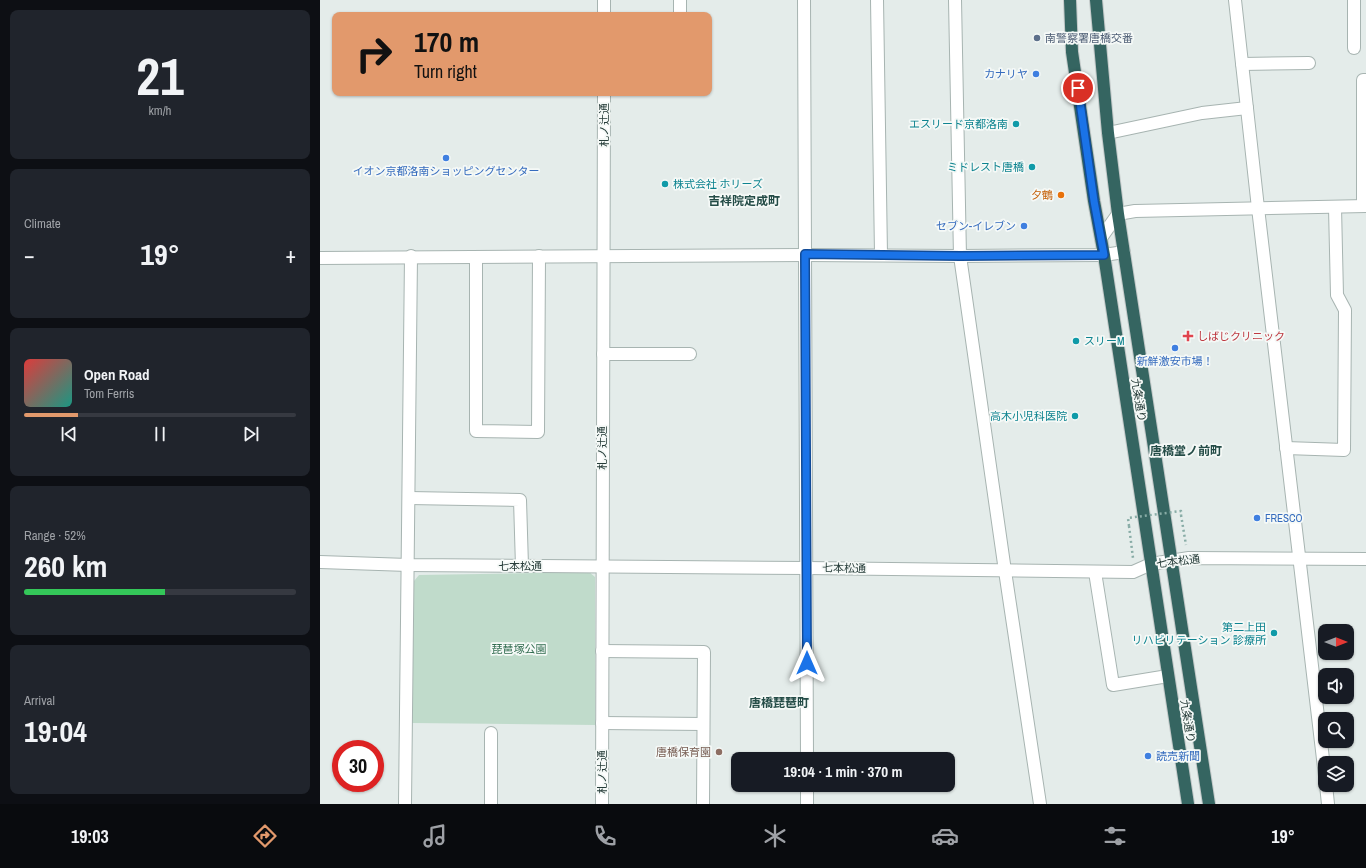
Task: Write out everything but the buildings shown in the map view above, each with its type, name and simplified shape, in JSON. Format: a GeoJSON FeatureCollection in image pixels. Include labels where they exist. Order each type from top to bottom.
{"type":"FeatureCollection","features":[{"type":"Feature","properties":{"kind":"highway","name":"九条通り"},"geometry":{"type":"LineString","coordinates":[[1070,0],[1072,52],[1188,804]]}},
{"type":"Feature","properties":{"kind":"highway","name":"九条通り"},"geometry":{"type":"LineString","coordinates":[[1096,0],[1108,133],[1118,214],[1209,804]]}},
{"type":"Feature","properties":{"kind":"street"},"geometry":{"type":"LineString","coordinates":[[604,0],[604,12]]}},
{"type":"Feature","properties":{"kind":"street"},"geometry":{"type":"LineString","coordinates":[[680,0],[680,12]]}},
{"type":"Feature","properties":{"kind":"street"},"geometry":{"type":"LineString","coordinates":[[804,0],[807,752]]}},
{"type":"Feature","properties":{"kind":"street"},"geometry":{"type":"LineString","coordinates":[[877,0],[881,254]]}},
{"type":"Feature","properties":{"kind":"street"},"geometry":{"type":"LineString","coordinates":[[955,0],[960,256],[1040,804]]}},
{"type":"Feature","properties":{"kind":"street"},"geometry":{"type":"LineString","coordinates":[[1235,0],[1323,756]]}},
{"type":"Feature","properties":{"kind":"street"},"geometry":{"type":"LineString","coordinates":[[1354,0],[1354,48]]}},
{"type":"Feature","properties":{"kind":"street"},"geometry":{"type":"LineString","coordinates":[[1242,64],[1309,63]]}},
{"type":"Feature","properties":{"kind":"street"},"geometry":{"type":"LineString","coordinates":[[1100,238],[1118,214],[1136,211],[1364,206],[1363,80],[1366,80]]}},
{"type":"Feature","properties":{"kind":"street","name":"札ノ辻通"},"geometry":{"type":"LineString","coordinates":[[602,804],[604,96]]}},
{"type":"Feature","properties":{"kind":"street"},"geometry":{"type":"LineString","coordinates":[[1108,133],[1202,113],[1247,108]]}},
{"type":"Feature","properties":{"kind":"street"},"geometry":{"type":"LineString","coordinates":[[1286,448],[1344,450],[1345,310],[1337,295],[1336,207]]}},
{"type":"Feature","properties":{"kind":"street"},"geometry":{"type":"LineString","coordinates":[[320,258],[411,256],[603,257],[805,254],[960,256],[1104,255],[1124,252]]}},
{"type":"Feature","properties":{"kind":"street"},"geometry":{"type":"LineString","coordinates":[[405,804],[411,256]]}},
{"type":"Feature","properties":{"kind":"street"},"geometry":{"type":"LineString","coordinates":[[476,257],[476,431],[538,432],[539,256]]}},
{"type":"Feature","properties":{"kind":"street"},"geometry":{"type":"LineString","coordinates":[[603,354],[690,354]]}},
{"type":"Feature","properties":{"kind":"street"},"geometry":{"type":"LineString","coordinates":[[409,498],[520,500],[522,566]]}},
{"type":"Feature","properties":{"kind":"street","name":"七本松通"},"geometry":{"type":"LineString","coordinates":[[320,562],[408,565],[807,568],[1005,572],[1133,572],[1151,564],[1189,558],[1366,559]]}},
{"type":"Feature","properties":{"kind":"street"},"geometry":{"type":"LineString","coordinates":[[1095,572],[1113,685],[1168,676]]}},
{"type":"Feature","properties":{"kind":"street"},"geometry":{"type":"LineString","coordinates":[[602,651],[704,652],[703,804]]}},
{"type":"Feature","properties":{"kind":"street"},"geometry":{"type":"LineString","coordinates":[[602,723],[703,724]]}},
{"type":"Feature","properties":{"kind":"street"},"geometry":{"type":"LineString","coordinates":[[491,733],[491,804]]}},
{"type":"Feature","properties":{"kind":"street"},"geometry":{"type":"LineString","coordinates":[[807,792],[807,804]]}},
{"type":"Feature","properties":{"kind":"street"},"geometry":{"type":"LineString","coordinates":[[1327,792],[1328,804]]}},
{"type":"Feature","properties":{"kind":"path"},"geometry":{"type":"LineString","coordinates":[[1133,551],[1128,518],[1181,511],[1186,544]]}},
{"type":"Feature","properties":{"kind":"green space","name":"琵琶塚公園"},"geometry":{"type":"Polygon","coordinates":[[[589,572],[595,577],[595,725],[412,723],[414,581],[419,575],[589,572]]]}},
{"type":"Feature","properties":{"kind":"place","name":"南警察署唐橋交番"},"geometry":{"type":"Point","coordinates":[1037,38]}},
{"type":"Feature","properties":{"kind":"place","name":"カナリヤ"},"geometry":{"type":"Point","coordinates":[1036,74]}},
{"type":"Feature","properties":{"kind":"place","name":"エスリード京都洛南"},"geometry":{"type":"Point","coordinates":[1016,124]}},
{"type":"Feature","properties":{"kind":"place","name":"イオン京都洛南ショッピングセンター"},"geometry":{"type":"Point","coordinates":[446,158]}},
{"type":"Feature","properties":{"kind":"place","name":"ミドレスト唐橋"},"geometry":{"type":"Point","coordinates":[1032,167]}},
{"type":"Feature","properties":{"kind":"place","name":"株式会社 ホリーズ"},"geometry":{"type":"Point","coordinates":[665,184]}},
{"type":"Feature","properties":{"kind":"place","name":"夕鶴"},"geometry":{"type":"Point","coordinates":[1061,195]}},
{"type":"Feature","properties":{"kind":"place","name":"セブン-イレブン"},"geometry":{"type":"Point","coordinates":[1024,226]}},
{"type":"Feature","properties":{"kind":"place","name":"しばじクリニック"},"geometry":{"type":"Point","coordinates":[1188,336]}},
{"type":"Feature","properties":{"kind":"place","name":"スリーM"},"geometry":{"type":"Point","coordinates":[1076,341]}},
{"type":"Feature","properties":{"kind":"place","name":"新鮮激安市場！"},"geometry":{"type":"Point","coordinates":[1175,348]}},
{"type":"Feature","properties":{"kind":"place","name":"高木小児科医院"},"geometry":{"type":"Point","coordinates":[1075,416]}},
{"type":"Feature","properties":{"kind":"place","name":"FRESCO"},"geometry":{"type":"Point","coordinates":[1257,518]}},
{"type":"Feature","properties":{"kind":"place","name":"第二上田 リハビリテーション 診療所"},"geometry":{"type":"Point","coordinates":[1274,633]}},
{"type":"Feature","properties":{"kind":"place","name":"唐橋保育園"},"geometry":{"type":"Point","coordinates":[719,752]}},
{"type":"Feature","properties":{"kind":"place","name":"読売新聞"},"geometry":{"type":"Point","coordinates":[1148,756]}},
{"type":"Feature","properties":{"kind":"district","name":"吉祥院定成町"},"geometry":{"type":"Point","coordinates":[744,201]}},
{"type":"Feature","properties":{"kind":"district","name":"唐橋堂ノ前町"},"geometry":{"type":"Point","coordinates":[1186,451]}},
{"type":"Feature","properties":{"kind":"district","name":"唐橋琵琶町"},"geometry":{"type":"Point","coordinates":[779,703]}},
{"type":"Feature","properties":{"kind":"route"},"geometry":{"type":"LineString","coordinates":[[807,663],[805,254],[960,256],[1104,255],[1094,201],[1078,88]]}}]}
